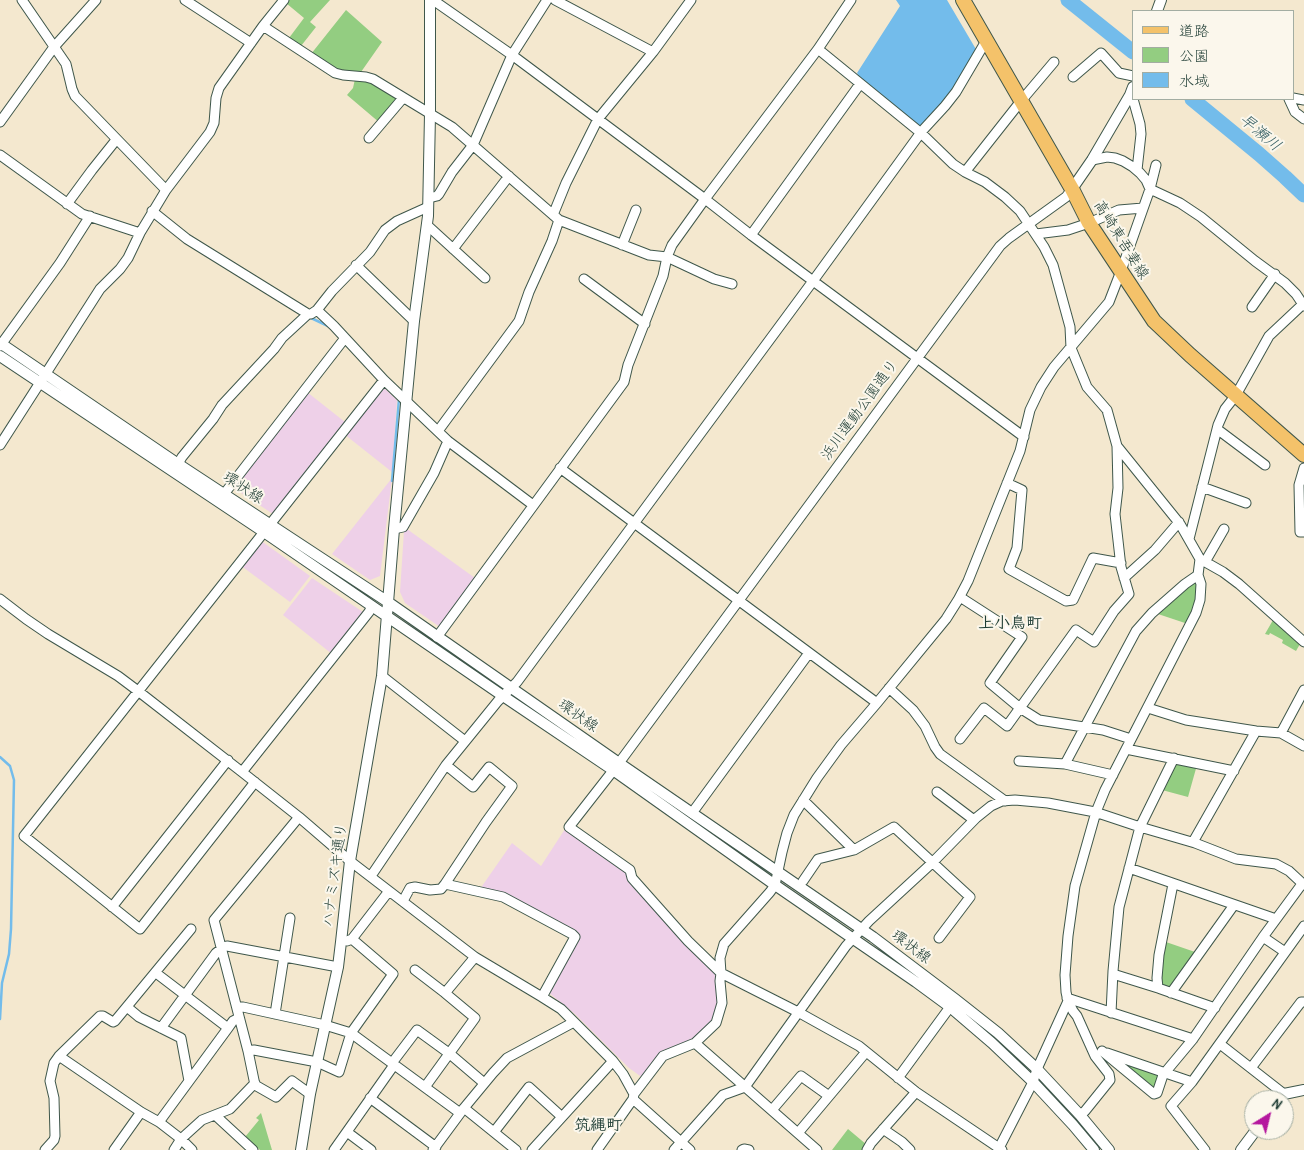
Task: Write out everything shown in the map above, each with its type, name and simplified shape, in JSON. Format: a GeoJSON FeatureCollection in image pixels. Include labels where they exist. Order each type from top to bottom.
{"type":"FeatureCollection","features":[{"type":"Feature","properties":{"kind":"main road","name":"高崎東吾妻線"},"geometry":{"type":"LineString","coordinates":[[963,0],[1072,189],[1089,223],[1154,321],[1304,455]]}},
{"type":"Feature","properties":{"kind":"street"},"geometry":{"type":"LineString","coordinates":[[22,0],[66,64],[75,96],[166,190]]}},
{"type":"Feature","properties":{"kind":"street"},"geometry":{"type":"LineString","coordinates":[[0,122],[54,46],[96,0]]}},
{"type":"Feature","properties":{"kind":"street"},"geometry":{"type":"LineString","coordinates":[[185,0],[251,43]]}},
{"type":"Feature","properties":{"kind":"street"},"geometry":{"type":"LineString","coordinates":[[0,445],[100,289],[128,258],[152,211],[166,190],[210,132],[214,123],[216,98],[219,88],[284,0]]}},
{"type":"Feature","properties":{"kind":"street"},"geometry":{"type":"LineString","coordinates":[[432,0],[512,55],[813,282],[918,357],[1024,437]]}},
{"type":"Feature","properties":{"kind":"street","name":"ハナミズキ通り"},"geometry":{"type":"LineString","coordinates":[[301,1150],[310,1094],[325,1025],[338,967],[347,941],[350,861],[382,676],[414,321],[427,225],[432,0]]}},
{"type":"Feature","properties":{"kind":"street"},"geometry":{"type":"LineString","coordinates":[[176,468],[222,405],[282,338],[312,312],[378,242],[385,230],[440,194],[452,172],[474,145],[512,55],[547,0]]}},
{"type":"Feature","properties":{"kind":"street"},"geometry":{"type":"LineString","coordinates":[[555,0],[653,52]]}},
{"type":"Feature","properties":{"kind":"street"},"geometry":{"type":"LineString","coordinates":[[438,431],[519,321],[552,241],[556,218],[566,183],[598,119],[653,52],[692,0]]}},
{"type":"Feature","properties":{"kind":"street"},"geometry":{"type":"LineString","coordinates":[[437,637],[624,382],[628,366],[663,276],[667,256],[672,245],[818,50],[851,0]]}},
{"type":"Feature","properties":{"kind":"street"},"geometry":{"type":"LineString","coordinates":[[263,26],[335,73],[366,77],[373,80],[452,127],[556,218],[649,255],[667,256],[714,279],[732,284]]}},
{"type":"Feature","properties":{"kind":"street"},"geometry":{"type":"LineString","coordinates":[[371,876],[446,765],[464,741],[517,682],[921,133],[956,92],[986,41]]}},
{"type":"Feature","properties":{"kind":"street"},"geometry":{"type":"LineString","coordinates":[[818,50],[921,133],[953,164],[1005,196],[1020,211],[1036,234],[1053,265],[1070,327],[1071,348],[1087,387],[1107,410],[1117,446],[1118,488],[1115,514],[1121,563],[1129,594],[1114,611],[1094,642],[1076,630],[1008,726],[984,708],[960,738]]}},
{"type":"Feature","properties":{"kind":"street"},"geometry":{"type":"LineString","coordinates":[[1073,77],[1101,53],[1119,73],[1132,76]]}},
{"type":"Feature","properties":{"kind":"street"},"geometry":{"type":"LineString","coordinates":[[965,172],[1054,62]]}},
{"type":"Feature","properties":{"kind":"street"},"geometry":{"type":"LineString","coordinates":[[751,235],[860,84]]}},
{"type":"Feature","properties":{"kind":"street","name":"浜川運動公園通り"},"geometry":{"type":"LineString","coordinates":[[721,973],[688,941],[632,878],[630,870],[569,827],[1000,246],[1066,197],[1092,160],[1132,95]]}},
{"type":"Feature","properties":{"kind":"street"},"geometry":{"type":"LineString","coordinates":[[369,138],[403,98]]}},
{"type":"Feature","properties":{"kind":"street"},"geometry":{"type":"LineString","coordinates":[[1133,100],[1141,134],[1137,170]]}},
{"type":"Feature","properties":{"kind":"street"},"geometry":{"type":"LineString","coordinates":[[1289,100],[1295,112],[1304,118]]}},
{"type":"Feature","properties":{"kind":"street"},"geometry":{"type":"LineString","coordinates":[[67,204],[116,140]]}},
{"type":"Feature","properties":{"kind":"street"},"geometry":{"type":"LineString","coordinates":[[0,155],[82,214],[140,233]]}},
{"type":"Feature","properties":{"kind":"street"},"geometry":{"type":"LineString","coordinates":[[1092,160],[1107,157],[1115,158],[1137,170],[1146,180],[1150,190],[1180,203],[1201,217],[1275,274],[1296,294],[1303,305],[1269,336],[1236,395],[1225,409],[1216,429],[1189,538]]}},
{"type":"Feature","properties":{"kind":"street"},"geometry":{"type":"LineString","coordinates":[[599,1149],[663,1056],[695,1043],[716,1023],[722,1003],[720,958],[724,944],[775,885],[787,832],[803,800],[841,745],[946,619],[960,597],[1020,451],[1030,410],[1041,387],[1054,367],[1109,302],[1122,271],[1142,208],[1150,190],[1156,165]]}},
{"type":"Feature","properties":{"kind":"street"},"geometry":{"type":"LineString","coordinates":[[453,249],[509,176]]}},
{"type":"Feature","properties":{"kind":"street"},"geometry":{"type":"LineString","coordinates":[[1036,234],[1068,230],[1119,210],[1142,208]]}},
{"type":"Feature","properties":{"kind":"street"},"geometry":{"type":"LineString","coordinates":[[622,245],[636,210]]}},
{"type":"Feature","properties":{"kind":"street"},"geometry":{"type":"LineString","coordinates":[[152,211],[187,239],[312,312],[345,338],[384,380],[448,441],[533,505]]}},
{"type":"Feature","properties":{"kind":"street"},"geometry":{"type":"LineString","coordinates":[[0,344],[60,263],[90,216]]}},
{"type":"Feature","properties":{"kind":"street"},"geometry":{"type":"LineString","coordinates":[[427,225],[485,278]]}},
{"type":"Feature","properties":{"kind":"street"},"geometry":{"type":"LineString","coordinates":[[356,265],[414,321]]}},
{"type":"Feature","properties":{"kind":"street"},"geometry":{"type":"LineString","coordinates":[[1252,307],[1275,274]]}},
{"type":"Feature","properties":{"kind":"street"},"geometry":{"type":"LineString","coordinates":[[584,279],[644,324]]}},
{"type":"Feature","properties":{"kind":"street"},"geometry":{"type":"LineString","coordinates":[[224,494],[345,338]]}},
{"type":"Feature","properties":{"kind":"street","name":"環状線"},"geometry":{"type":"LineString","coordinates":[[0,344],[43,379],[267,528],[388,602],[512,688],[775,885],[950,1007],[1033,1082],[1094,1150]]}},
{"type":"Feature","properties":{"kind":"street","name":"環状線"},"geometry":{"type":"LineString","coordinates":[[0,356],[43,379]]}},
{"type":"Feature","properties":{"kind":"street"},"geometry":{"type":"LineString","coordinates":[[255,782],[140,929],[24,836],[384,380]]}},
{"type":"Feature","properties":{"kind":"street"},"geometry":{"type":"LineString","coordinates":[[1216,429],[1265,465]]}},
{"type":"Feature","properties":{"kind":"street"},"geometry":{"type":"LineString","coordinates":[[394,529],[403,527],[434,473],[448,441]]}},
{"type":"Feature","properties":{"kind":"street"},"geometry":{"type":"LineString","coordinates":[[1117,446],[1179,522],[1202,560],[1234,580],[1304,642]]}},
{"type":"Feature","properties":{"kind":"street","name":"環状線"},"geometry":{"type":"LineString","coordinates":[[176,468],[224,494],[387,617],[503,696],[692,813],[861,929],[955,998],[998,1033],[1038,1069],[1109,1150]]}},
{"type":"Feature","properties":{"kind":"street"},"geometry":{"type":"LineString","coordinates":[[560,468],[877,703]]}},
{"type":"Feature","properties":{"kind":"street"},"geometry":{"type":"LineString","coordinates":[[1304,468],[1299,485],[1300,532],[1304,532]]}},
{"type":"Feature","properties":{"kind":"street"},"geometry":{"type":"LineString","coordinates":[[1007,483],[1022,490],[1017,548],[1009,569],[1066,601],[1073,600],[1093,558],[1121,563]]}},
{"type":"Feature","properties":{"kind":"street"},"geometry":{"type":"LineString","coordinates":[[1202,487],[1246,503]]}},
{"type":"Feature","properties":{"kind":"street"},"geometry":{"type":"LineString","coordinates":[[1124,578],[1155,550],[1179,522]]}},
{"type":"Feature","properties":{"kind":"street"},"geometry":{"type":"LineString","coordinates":[[1080,1115],[1110,1080],[1109,1074],[1095,1056],[1078,1016],[1072,1011],[1067,1000],[1065,975],[1073,896],[1096,812],[1105,790],[1196,613],[1200,600],[1201,584],[1198,575],[1202,560],[1224,529]]}},
{"type":"Feature","properties":{"kind":"street"},"geometry":{"type":"LineString","coordinates":[[1065,764],[1136,631],[1152,613],[1198,575]]}},
{"type":"Feature","properties":{"kind":"street"},"geometry":{"type":"LineString","coordinates":[[960,597],[1022,637],[990,683],[1020,708],[1039,720],[1103,730],[1131,739]]}},
{"type":"Feature","properties":{"kind":"street"},"geometry":{"type":"LineString","coordinates":[[0,599],[34,624],[118,676],[138,691],[228,760],[350,861],[475,957],[542,996],[560,1009],[613,1061],[623,1074],[634,1097],[690,1150]]}},
{"type":"Feature","properties":{"kind":"street"},"geometry":{"type":"LineString","coordinates":[[242,772],[372,606]]}},
{"type":"Feature","properties":{"kind":"street"},"geometry":{"type":"LineString","coordinates":[[692,813],[810,653]]}},
{"type":"Feature","properties":{"kind":"street"},"geometry":{"type":"LineString","coordinates":[[382,676],[464,741]]}},
{"type":"Feature","properties":{"kind":"street"},"geometry":{"type":"LineString","coordinates":[[889,688],[919,718],[940,754],[1005,801]]}},
{"type":"Feature","properties":{"kind":"street"},"geometry":{"type":"LineString","coordinates":[[1281,733],[1304,690]]}},
{"type":"Feature","properties":{"kind":"street"},"geometry":{"type":"LineString","coordinates":[[1148,708],[1186,720],[1281,733],[1304,746]]}},
{"type":"Feature","properties":{"kind":"street"},"geometry":{"type":"LineString","coordinates":[[1193,842],[1256,731]]}},
{"type":"Feature","properties":{"kind":"street"},"geometry":{"type":"LineString","coordinates":[[1126,749],[1234,770]]}},
{"type":"Feature","properties":{"kind":"street"},"geometry":{"type":"LineString","coordinates":[[1111,1013],[1119,907],[1140,827],[1174,758]]}},
{"type":"Feature","properties":{"kind":"street"},"geometry":{"type":"LineString","coordinates":[[112,907],[228,760]]}},
{"type":"Feature","properties":{"kind":"street"},"geometry":{"type":"LineString","coordinates":[[1019,761],[1065,764],[1113,775]]}},
{"type":"Feature","properties":{"kind":"street"},"geometry":{"type":"LineString","coordinates":[[403,901],[410,888],[441,889],[512,786],[489,767],[473,786],[446,765]]}},
{"type":"Feature","properties":{"kind":"street"},"geometry":{"type":"LineString","coordinates":[[937,792],[974,820]]}},
{"type":"Feature","properties":{"kind":"street"},"geometry":{"type":"LineString","coordinates":[[803,800],[854,850]]}},
{"type":"Feature","properties":{"kind":"street"},"geometry":{"type":"LineString","coordinates":[[674,1150],[723,1095],[746,1087],[798,1012],[861,929],[932,863],[974,820],[991,806],[1015,800],[1048,803],[1096,812],[1193,842],[1236,859],[1276,864],[1289,871],[1303,885],[1263,937],[1193,1039],[1163,1076],[1157,1093],[1154,1094],[1102,1051],[1090,1044]]}},
{"type":"Feature","properties":{"kind":"street"},"geometry":{"type":"LineString","coordinates":[[299,817],[214,920],[255,1085],[276,1097],[292,1081],[310,1094]]}},
{"type":"Feature","properties":{"kind":"street"},"geometry":{"type":"LineString","coordinates":[[802,881],[818,859],[854,850],[894,827],[970,897],[939,938]]}},
{"type":"Feature","properties":{"kind":"street"},"geometry":{"type":"LineString","coordinates":[[1129,868],[1276,919]]}},
{"type":"Feature","properties":{"kind":"street"},"geometry":{"type":"LineString","coordinates":[[445,884],[503,898],[576,937],[542,996]]}},
{"type":"Feature","properties":{"kind":"street"},"geometry":{"type":"LineString","coordinates":[[1158,988],[1159,955],[1173,884]]}},
{"type":"Feature","properties":{"kind":"street"},"geometry":{"type":"LineString","coordinates":[[248,1051],[254,1050],[317,1062],[339,1072],[351,1034],[392,974],[347,941],[389,891]]}},
{"type":"Feature","properties":{"kind":"street"},"geometry":{"type":"LineString","coordinates":[[1171,993],[1234,905]]}},
{"type":"Feature","properties":{"kind":"street"},"geometry":{"type":"LineString","coordinates":[[274,1014],[290,918]]}},
{"type":"Feature","properties":{"kind":"street"},"geometry":{"type":"LineString","coordinates":[[45,1150],[54,1140],[55,1136],[54,1098],[50,1080],[54,1063],[100,1016],[113,1022],[115,1021],[190,929]]}},
{"type":"Feature","properties":{"kind":"street"},"geometry":{"type":"LineString","coordinates":[[1205,1150],[1171,1106],[1192,1082],[1302,931]]}},
{"type":"Feature","properties":{"kind":"street"},"geometry":{"type":"LineString","coordinates":[[1263,937],[1285,952]]}},
{"type":"Feature","properties":{"kind":"street"},"geometry":{"type":"LineString","coordinates":[[161,1028],[216,953],[228,946],[338,967]]}},
{"type":"Feature","properties":{"kind":"street"},"geometry":{"type":"LineString","coordinates":[[445,993],[475,957]]}},
{"type":"Feature","properties":{"kind":"street"},"geometry":{"type":"LineString","coordinates":[[415,970],[475,1018],[425,1087]]}},
{"type":"Feature","properties":{"kind":"street"},"geometry":{"type":"LineString","coordinates":[[156,973],[228,1028]]}},
{"type":"Feature","properties":{"kind":"street"},"geometry":{"type":"LineString","coordinates":[[721,973],[798,1012],[859,1046],[916,1092],[1000,1149],[1033,1082],[1067,1000]]}},
{"type":"Feature","properties":{"kind":"street"},"geometry":{"type":"LineString","coordinates":[[1113,974],[1215,1008]]}},
{"type":"Feature","properties":{"kind":"street"},"geometry":{"type":"LineString","coordinates":[[1067,1000],[1193,1039]]}},
{"type":"Feature","properties":{"kind":"street"},"geometry":{"type":"LineString","coordinates":[[1251,1068],[1301,1002],[1304,1002]]}},
{"type":"Feature","properties":{"kind":"street"},"geometry":{"type":"LineString","coordinates":[[127,1007],[139,1017],[182,1038],[189,1081]]}},
{"type":"Feature","properties":{"kind":"street"},"geometry":{"type":"LineString","coordinates":[[237,1007],[325,1025],[351,1034],[425,1087],[494,1132],[516,1150]]}},
{"type":"Feature","properties":{"kind":"street"},"geometry":{"type":"LineString","coordinates":[[898,1078],[950,1007]]}},
{"type":"Feature","properties":{"kind":"street"},"geometry":{"type":"LineString","coordinates":[[159,1122],[233,1021],[239,1018]]}},
{"type":"Feature","properties":{"kind":"street"},"geometry":{"type":"LineString","coordinates":[[370,1098],[434,1148],[484,1083],[507,1058],[574,1022]]}},
{"type":"Feature","properties":{"kind":"street"},"geometry":{"type":"LineString","coordinates":[[334,1150],[417,1030],[450,1054],[484,1083]]}},
{"type":"Feature","properties":{"kind":"street"},"geometry":{"type":"LineString","coordinates":[[695,1043],[817,1150]]}},
{"type":"Feature","properties":{"kind":"street"},"geometry":{"type":"LineString","coordinates":[[1220,1044],[1251,1068],[1275,1090]]}},
{"type":"Feature","properties":{"kind":"street"},"geometry":{"type":"LineString","coordinates":[[1102,1051],[1192,1082]]}},
{"type":"Feature","properties":{"kind":"street"},"geometry":{"type":"LineString","coordinates":[[798,1133],[866,1052]]}},
{"type":"Feature","properties":{"kind":"street"},"geometry":{"type":"LineString","coordinates":[[59,1056],[141,1112],[159,1122],[192,1150]]}},
{"type":"Feature","properties":{"kind":"street"},"geometry":{"type":"LineString","coordinates":[[532,1150],[613,1061]]}},
{"type":"Feature","properties":{"kind":"street"},"geometry":{"type":"LineString","coordinates":[[772,1110],[801,1076],[829,1096]]}},
{"type":"Feature","properties":{"kind":"street"},"geometry":{"type":"LineString","coordinates":[[174,1150],[180,1139],[202,1120],[230,1110],[254,1083]]}},
{"type":"Feature","properties":{"kind":"street"},"geometry":{"type":"LineString","coordinates":[[494,1132],[529,1087],[562,1117]]}},
{"type":"Feature","properties":{"kind":"street"},"geometry":{"type":"LineString","coordinates":[[867,1150],[916,1092]]}},
{"type":"Feature","properties":{"kind":"street"},"geometry":{"type":"LineString","coordinates":[[114,1150],[141,1112]]}},
{"type":"Feature","properties":{"kind":"street"},"geometry":{"type":"LineString","coordinates":[[215,1115],[253,1150]]}},
{"type":"Feature","properties":{"kind":"street"},"geometry":{"type":"LineString","coordinates":[[883,1129],[910,1150]]}},
{"type":"Feature","properties":{"kind":"street"},"geometry":{"type":"LineString","coordinates":[[347,1132],[371,1150]]}},
{"type":"Feature","properties":{"kind":"street"},"geometry":{"type":"LineString","coordinates":[[742,1150],[749,1150]]}},
{"type":"Feature","properties":{"kind":"shaded area"},"geometry":{"type":"Polygon","coordinates":[[[382,386],[397,400],[392,472],[344,434],[382,386]]]}},
{"type":"Feature","properties":{"kind":"shaded area"},"geometry":{"type":"Polygon","coordinates":[[[307,392],[345,422],[273,514],[232,487],[307,392]]]}},
{"type":"Feature","properties":{"kind":"shaded area"},"geometry":{"type":"Polygon","coordinates":[[[392,478],[380,576],[370,580],[332,554],[392,478]]]}},
{"type":"Feature","properties":{"kind":"shaded area"},"geometry":{"type":"Polygon","coordinates":[[[407,529],[475,578],[440,627],[405,603],[400,592],[404,531],[407,529]]]}},
{"type":"Feature","properties":{"kind":"shaded area"},"geometry":{"type":"Polygon","coordinates":[[[260,540],[310,576],[290,602],[240,565],[260,540]]]}},
{"type":"Feature","properties":{"kind":"shaded area"},"geometry":{"type":"Polygon","coordinates":[[[312,578],[363,612],[363,615],[332,654],[283,615],[312,578]]]}},
{"type":"Feature","properties":{"kind":"shaded area"},"geometry":{"type":"Polygon","coordinates":[[[565,829],[627,874],[717,973],[718,1008],[710,1023],[691,1041],[664,1052],[643,1078],[629,1068],[575,1014],[548,992],[579,935],[552,919],[480,889],[512,843],[541,866],[565,829]]]}},
{"type":"Feature","properties":{"kind":"green space"},"geometry":{"type":"Polygon","coordinates":[[[288,0],[330,0],[310,22],[316,27],[301,46],[289,38],[304,18],[286,3],[288,0]]]}},
{"type":"Feature","properties":{"kind":"green space"},"geometry":{"type":"Polygon","coordinates":[[[346,10],[382,42],[361,72],[337,70],[311,54],[346,10]]]}},
{"type":"Feature","properties":{"kind":"green space"},"geometry":{"type":"Polygon","coordinates":[[[355,79],[372,82],[399,99],[380,123],[347,95],[353,88],[355,79]]]}},
{"type":"Feature","properties":{"kind":"green space"},"geometry":{"type":"Polygon","coordinates":[[[1193,582],[1197,584],[1196,597],[1188,624],[1157,613],[1193,582]]]}},
{"type":"Feature","properties":{"kind":"green space"},"geometry":{"type":"Polygon","coordinates":[[[1273,620],[1300,644],[1296,651],[1282,643],[1283,640],[1270,633],[1269,635],[1265,634],[1273,620]]]}},
{"type":"Feature","properties":{"kind":"green space"},"geometry":{"type":"Polygon","coordinates":[[[1174,763],[1197,765],[1188,797],[1162,790],[1174,763]]]}},
{"type":"Feature","properties":{"kind":"green space"},"geometry":{"type":"Polygon","coordinates":[[[1166,942],[1195,952],[1196,955],[1169,989],[1162,987],[1160,983],[1164,944],[1166,942]]]}},
{"type":"Feature","properties":{"kind":"green space"},"geometry":{"type":"Polygon","coordinates":[[[1116,1058],[1158,1073],[1159,1076],[1155,1089],[1152,1089],[1116,1058]]]}},
{"type":"Feature","properties":{"kind":"green space"},"geometry":{"type":"Polygon","coordinates":[[[261,1113],[272,1150],[260,1150],[245,1137],[259,1120],[256,1118],[261,1113]]]}},
{"type":"Feature","properties":{"kind":"green space"},"geometry":{"type":"Polygon","coordinates":[[[848,1129],[867,1145],[865,1150],[832,1150],[848,1129]]]}},
{"type":"Feature","properties":{"kind":"water"},"geometry":{"type":"Polygon","coordinates":[[[896,0],[947,0],[977,51],[955,89],[921,128],[864,84],[857,73],[900,6],[896,0]]]}},
{"type":"Feature","properties":{"kind":"waterway","name":"早瀬川"},"geometry":{"type":"LineString","coordinates":[[1068,0],[1132,51]]}},
{"type":"Feature","properties":{"kind":"waterway","name":"早瀬川"},"geometry":{"type":"LineString","coordinates":[[1193,100],[1259,154],[1304,195]]}},
{"type":"Feature","properties":{"kind":"waterway"},"geometry":{"type":"LineString","coordinates":[[309,317],[330,327]]}},
{"type":"Feature","properties":{"kind":"waterway"},"geometry":{"type":"LineString","coordinates":[[392,481],[398,398]]}},
{"type":"Feature","properties":{"kind":"waterway"},"geometry":{"type":"LineString","coordinates":[[0,757],[10,766],[14,780],[11,929],[9,954],[2,983],[0,1019]]}},
{"type":"Feature","properties":{"kind":"district","name":"上小鳥町"},"geometry":{"type":"Point","coordinates":[1010,624]}},
{"type":"Feature","properties":{"kind":"district","name":"筑縄町"},"geometry":{"type":"Point","coordinates":[598,1126]}}]}
